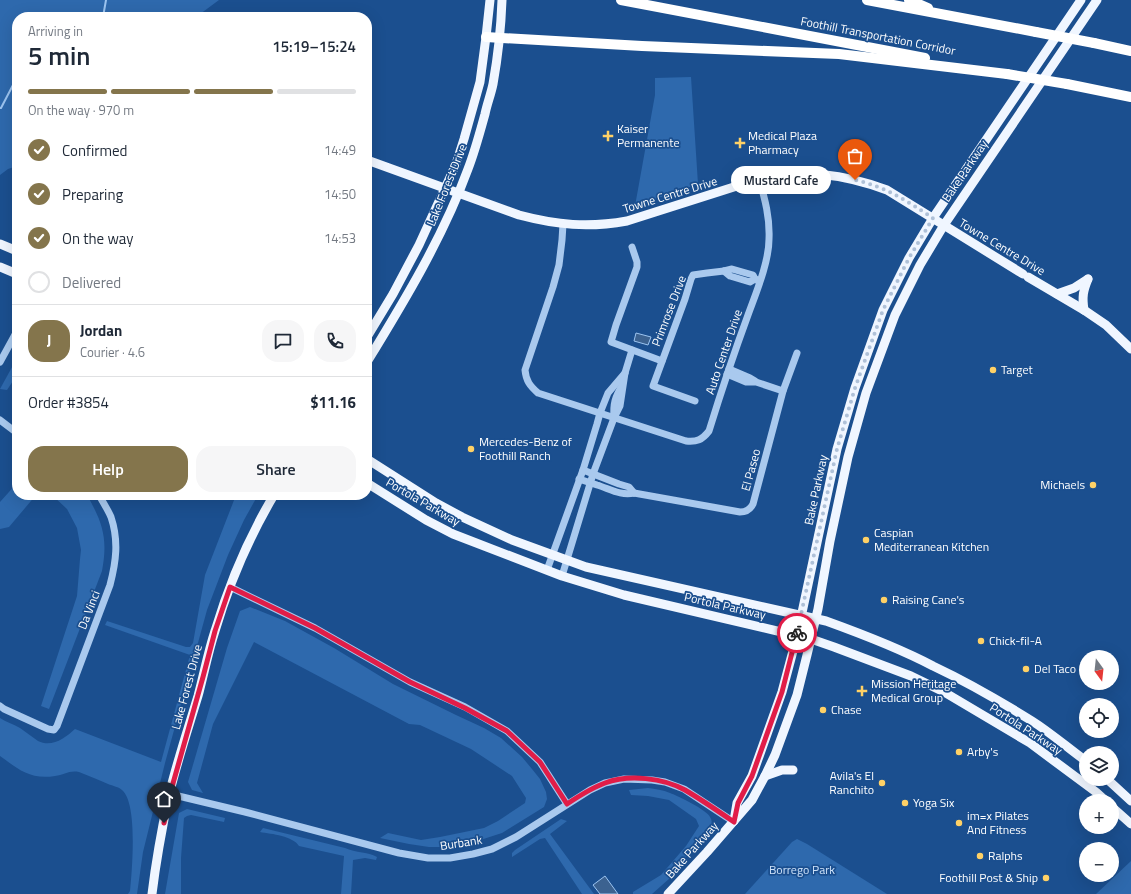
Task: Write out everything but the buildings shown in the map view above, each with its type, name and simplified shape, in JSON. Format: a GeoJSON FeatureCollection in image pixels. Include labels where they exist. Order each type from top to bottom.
{"type":"FeatureCollection","features":[{"type":"Feature","properties":{"kind":"highway","name":"Foothill Transportation Corridor"},"geometry":{"type":"LineString","coordinates":[[621,0],[1131,97]]}},
{"type":"Feature","properties":{"kind":"highway"},"geometry":{"type":"LineString","coordinates":[[867,0],[1131,50]]}},
{"type":"Feature","properties":{"kind":"highway"},"geometry":{"type":"LineString","coordinates":[[909,0],[941,14]]}},
{"type":"Feature","properties":{"kind":"highway"},"geometry":{"type":"LineString","coordinates":[[486,37],[839,54],[1007,74]]}},
{"type":"Feature","properties":{"kind":"main road","name":"Lake Forest Drive"},"geometry":{"type":"LineString","coordinates":[[372,329],[393,294],[419,245],[456,164],[480,82],[490,0]]}},
{"type":"Feature","properties":{"kind":"main road","name":"Lake Forest Drive"},"geometry":{"type":"LineString","coordinates":[[372,354],[405,301],[429,257],[469,168],[493,85],[500,38],[502,0]]}},
{"type":"Feature","properties":{"kind":"main road","name":"Bake Parkway"},"geometry":{"type":"LineString","coordinates":[[734,822],[738,803],[752,776],[782,692],[797,636],[837,449],[855,388],[883,310],[909,258],[933,218],[1081,0]]}},
{"type":"Feature","properties":{"kind":"main road","name":"Bake Parkway"},"geometry":{"type":"LineString","coordinates":[[668,894],[734,822],[752,800],[775,755],[797,695],[811,639],[848,457],[866,393],[894,315],[920,264],[944,225],[1096,0]]}},
{"type":"Feature","properties":{"kind":"main road","name":"Towne Centre Drive"},"geometry":{"type":"LineString","coordinates":[[372,162],[519,215],[563,224],[593,226],[627,221],[759,179],[780,175],[811,174],[844,177],[866,182],[887,190],[1084,310],[1106,325],[1131,349]]}},
{"type":"Feature","properties":{"kind":"main road"},"geometry":{"type":"LineString","coordinates":[[0,244],[12,249]]}},
{"type":"Feature","properties":{"kind":"main road"},"geometry":{"type":"LineString","coordinates":[[0,267],[12,272]]}},
{"type":"Feature","properties":{"kind":"main road"},"geometry":{"type":"LineString","coordinates":[[1057,294],[1074,288],[1088,279],[1082,298],[1084,310]]}},
{"type":"Feature","properties":{"kind":"main road"},"geometry":{"type":"LineString","coordinates":[[848,457],[847,443],[854,414],[855,388]]}},
{"type":"Feature","properties":{"kind":"main road","name":"Portola Parkway"},"geometry":{"type":"LineString","coordinates":[[372,462],[436,503],[512,540],[552,555],[586,567],[838,625],[884,643],[933,665],[982,692],[1033,722],[1079,756]]}},
{"type":"Feature","properties":{"kind":"main road","name":"Portola Parkway"},"geometry":{"type":"LineString","coordinates":[[372,486],[426,520],[453,534],[562,576],[624,595],[811,639],[911,676],[944,692],[1030,743],[1098,794]]}},
{"type":"Feature","properties":{"kind":"main road","name":"Lake Forest Drive"},"geometry":{"type":"LineString","coordinates":[[152,894],[158,853],[170,794],[215,631],[246,547],[271,500]]}},
{"type":"Feature","properties":{"kind":"main road"},"geometry":{"type":"LineString","coordinates":[[738,803],[753,789],[761,772],[775,755]]}},
{"type":"Feature","properties":{"kind":"main road"},"geometry":{"type":"LineString","coordinates":[[765,776],[782,770],[793,770]]}},
{"type":"Feature","properties":{"kind":"main road"},"geometry":{"type":"LineString","coordinates":[[1115,786],[1131,801]]}},
{"type":"Feature","properties":{"kind":"main road"},"geometry":{"type":"LineString","coordinates":[[1119,813],[1131,824]]}},
{"type":"Feature","properties":{"kind":"street","name":"Auto Center Drive"},"geometry":{"type":"LineString","coordinates":[[563,224],[559,265],[525,370],[528,383],[538,392],[614,418],[692,442],[704,437],[709,431],[757,280],[768,251],[769,239],[767,213],[759,179]]}},
{"type":"Feature","properties":{"kind":"street","name":"Primrose Drive"},"geometry":{"type":"LineString","coordinates":[[632,247],[638,267],[616,325],[612,342],[662,361]]}},
{"type":"Feature","properties":{"kind":"street","name":"Primrose Drive"},"geometry":{"type":"LineString","coordinates":[[695,401],[653,386],[693,275],[724,272],[730,276],[750,282],[757,280]]}},
{"type":"Feature","properties":{"kind":"street"},"geometry":{"type":"LineString","coordinates":[[0,362],[12,340]]}},
{"type":"Feature","properties":{"kind":"street","name":"Primrose Drive"},"geometry":{"type":"LineString","coordinates":[[614,418],[620,406],[625,373],[632,350]]}},
{"type":"Feature","properties":{"kind":"street","name":"El Paseo"},"geometry":{"type":"LineString","coordinates":[[579,479],[626,495],[634,492],[745,512],[750,509],[753,504],[783,391],[797,353]]}},
{"type":"Feature","properties":{"kind":"street"},"geometry":{"type":"LineString","coordinates":[[728,372],[750,378],[756,382],[783,391]]}},
{"type":"Feature","properties":{"kind":"street","name":"Primrose Drive"},"geometry":{"type":"LineString","coordinates":[[600,413],[608,393],[625,373]]}},
{"type":"Feature","properties":{"kind":"street"},"geometry":{"type":"LineString","coordinates":[[547,570],[583,470],[600,413]]}},
{"type":"Feature","properties":{"kind":"street"},"geometry":{"type":"LineString","coordinates":[[562,576],[590,483],[614,418]]}},
{"type":"Feature","properties":{"kind":"street"},"geometry":{"type":"LineString","coordinates":[[0,420],[12,429]]}},
{"type":"Feature","properties":{"kind":"street","name":"El Paseo"},"geometry":{"type":"LineString","coordinates":[[583,470],[629,487],[634,492]]}},
{"type":"Feature","properties":{"kind":"street","name":"Da Vinci"},"geometry":{"type":"LineString","coordinates":[[0,706],[48,729],[54,730],[57,726],[110,585],[113,573],[116,556],[115,532],[111,516],[102,500]]}},
{"type":"Feature","properties":{"kind":"street"},"geometry":{"type":"LineString","coordinates":[[230,587],[315,628],[410,682],[465,708],[507,731],[540,762],[567,804]]}},
{"type":"Feature","properties":{"kind":"street","name":"Burbank"},"geometry":{"type":"LineString","coordinates":[[170,794],[245,812],[399,853],[428,858],[450,858],[492,849],[516,837],[590,790],[605,783],[624,778],[665,782],[684,789],[734,822]]}},
{"type":"Feature","properties":{"kind":"green space"},"geometry":{"type":"Polygon","coordinates":[[[0,0],[219,0],[203,12],[12,12],[12,168],[0,175],[0,0]]]}},
{"type":"Feature","properties":{"kind":"green space"},"geometry":{"type":"Polygon","coordinates":[[[691,77],[698,184],[635,206],[655,95],[655,78],[691,77]]]}},
{"type":"Feature","properties":{"kind":"green space"},"geometry":{"type":"Polygon","coordinates":[[[12,367],[12,382],[7,390],[0,389],[12,367]]]}},
{"type":"Feature","properties":{"kind":"green space"},"geometry":{"type":"Polygon","coordinates":[[[12,489],[12,500],[32,500],[9,527],[0,529],[0,502],[12,489]]]}},
{"type":"Feature","properties":{"kind":"green space"},"geometry":{"type":"Polygon","coordinates":[[[57,500],[90,500],[97,514],[103,532],[104,560],[102,571],[49,709],[41,706],[77,596],[81,550],[77,528],[67,509],[57,500]]]}},
{"type":"Feature","properties":{"kind":"green space"},"geometry":{"type":"Polygon","coordinates":[[[234,500],[255,500],[228,555],[207,610],[165,763],[143,852],[137,894],[128,894],[130,891],[132,869],[133,838],[130,808],[127,797],[122,790],[118,787],[79,772],[46,777],[31,775],[19,769],[0,756],[0,718],[20,728],[43,743],[53,743],[58,741],[75,729],[161,762],[190,655],[105,625],[107,621],[190,647],[193,643],[205,575],[234,500]]]}},
{"type":"Feature","properties":{"kind":"green space"},"geometry":{"type":"Polygon","coordinates":[[[250,607],[285,621],[334,648],[393,684],[484,728],[501,738],[522,757],[540,779],[546,792],[547,799],[544,807],[502,833],[471,843],[450,847],[429,847],[380,838],[388,833],[421,840],[484,828],[498,821],[525,803],[526,798],[512,776],[471,749],[420,725],[409,724],[254,642],[213,724],[197,783],[203,793],[192,790],[188,782],[227,648],[240,611],[250,607]]]}},
{"type":"Feature","properties":{"kind":"green space"},"geometry":{"type":"Polygon","coordinates":[[[648,788],[667,792],[692,804],[708,814],[712,824],[670,878],[652,894],[633,894],[633,892],[661,875],[686,846],[699,826],[696,819],[669,800],[648,796],[631,795],[629,790],[648,788]]]}},
{"type":"Feature","properties":{"kind":"green space"},"geometry":{"type":"Polygon","coordinates":[[[187,809],[225,818],[224,822],[191,815],[184,818],[181,858],[181,894],[165,894],[179,813],[187,809]]]}},
{"type":"Feature","properties":{"kind":"green space"},"geometry":{"type":"Polygon","coordinates":[[[561,819],[567,821],[550,834],[594,894],[582,894],[545,838],[540,839],[512,857],[512,853],[515,850],[561,819]]]}},
{"type":"Feature","properties":{"kind":"green space"},"geometry":{"type":"Polygon","coordinates":[[[263,828],[377,857],[376,860],[365,858],[353,860],[351,894],[341,894],[344,856],[299,846],[287,838],[260,832],[263,828]]]}},
{"type":"Feature","properties":{"kind":"green space","name":"Borrego Park"},"geometry":{"type":"Polygon","coordinates":[[[797,839],[887,894],[745,894],[792,842],[797,839]]]}},
{"type":"Feature","properties":{"kind":"green space"},"geometry":{"type":"Polygon","coordinates":[[[1131,861],[1131,894],[1096,894],[1109,882],[1119,882],[1119,872],[1131,861]]]}},
{"type":"Feature","properties":{"kind":"shaded area"},"geometry":{"type":"Polygon","coordinates":[[[636,333],[651,337],[648,345],[634,341],[636,333]]]}},
{"type":"Feature","properties":{"kind":"shaded area"},"geometry":{"type":"Polygon","coordinates":[[[605,876],[618,894],[600,894],[593,885],[605,876]]]}},
{"type":"Feature","properties":{"kind":"waterway"},"geometry":{"type":"LineString","coordinates":[[104,12],[106,0]]}},
{"type":"Feature","properties":{"kind":"waterway"},"geometry":{"type":"LineString","coordinates":[[0,108],[12,87]]}},
{"type":"Feature","properties":{"kind":"way so far"},"geometry":{"type":"LineString","coordinates":[[797,633],[837,449],[855,388],[883,310],[909,258],[933,218],[887,190],[866,182],[855,180]]}},
{"type":"Feature","properties":{"kind":"place","name":"Kaiser Permanente"},"geometry":{"type":"Point","coordinates":[608,136]}},
{"type":"Feature","properties":{"kind":"place","name":"Medical Plaza Pharmacy"},"geometry":{"type":"Point","coordinates":[740,143]}},
{"type":"Feature","properties":{"kind":"place","name":"Mustard Cafe"},"geometry":{"type":"Point","coordinates":[855,180]}},
{"type":"Feature","properties":{"kind":"place","name":"Target"},"geometry":{"type":"Point","coordinates":[993,370]}},
{"type":"Feature","properties":{"kind":"place","name":"Mercedes-Benz of Foothill Ranch"},"geometry":{"type":"Point","coordinates":[471,449]}},
{"type":"Feature","properties":{"kind":"place","name":"Michaels"},"geometry":{"type":"Point","coordinates":[1093,485]}},
{"type":"Feature","properties":{"kind":"place","name":"Caspian Mediterranean Kitchen"},"geometry":{"type":"Point","coordinates":[866,540]}},
{"type":"Feature","properties":{"kind":"place","name":"Raising Cane's"},"geometry":{"type":"Point","coordinates":[884,600]}},
{"type":"Feature","properties":{"kind":"place","name":"Chick-fil-A"},"geometry":{"type":"Point","coordinates":[981,641]}},
{"type":"Feature","properties":{"kind":"place","name":"Del Taco"},"geometry":{"type":"Point","coordinates":[1026,669]}},
{"type":"Feature","properties":{"kind":"place","name":"Mission Heritage Medical Group"},"geometry":{"type":"Point","coordinates":[862,691]}},
{"type":"Feature","properties":{"kind":"place","name":"Chase"},"geometry":{"type":"Point","coordinates":[823,710]}},
{"type":"Feature","properties":{"kind":"place","name":"Arby's"},"geometry":{"type":"Point","coordinates":[959,752]}},
{"type":"Feature","properties":{"kind":"place","name":"Avila's El Ranchito"},"geometry":{"type":"Point","coordinates":[882,783]}},
{"type":"Feature","properties":{"kind":"place","name":"Yoga Six"},"geometry":{"type":"Point","coordinates":[905,803]}},
{"type":"Feature","properties":{"kind":"place","name":"im=x Pilates And Fitness"},"geometry":{"type":"Point","coordinates":[959,823]}},
{"type":"Feature","properties":{"kind":"place","name":"Ralphs"},"geometry":{"type":"Point","coordinates":[980,856]}},
{"type":"Feature","properties":{"kind":"place","name":"Foothill Post & Ship"},"geometry":{"type":"Point","coordinates":[1046,878]}},
{"type":"Feature","properties":{"kind":"route"},"geometry":{"type":"LineString","coordinates":[[164,823],[170,794],[215,631],[230,587],[285,612],[360,652],[410,682],[465,708],[507,731],[540,762],[567,804],[605,783],[624,778],[643,779],[665,782],[684,789],[734,822],[738,803],[752,776],[782,692],[797,633]]}}]}
